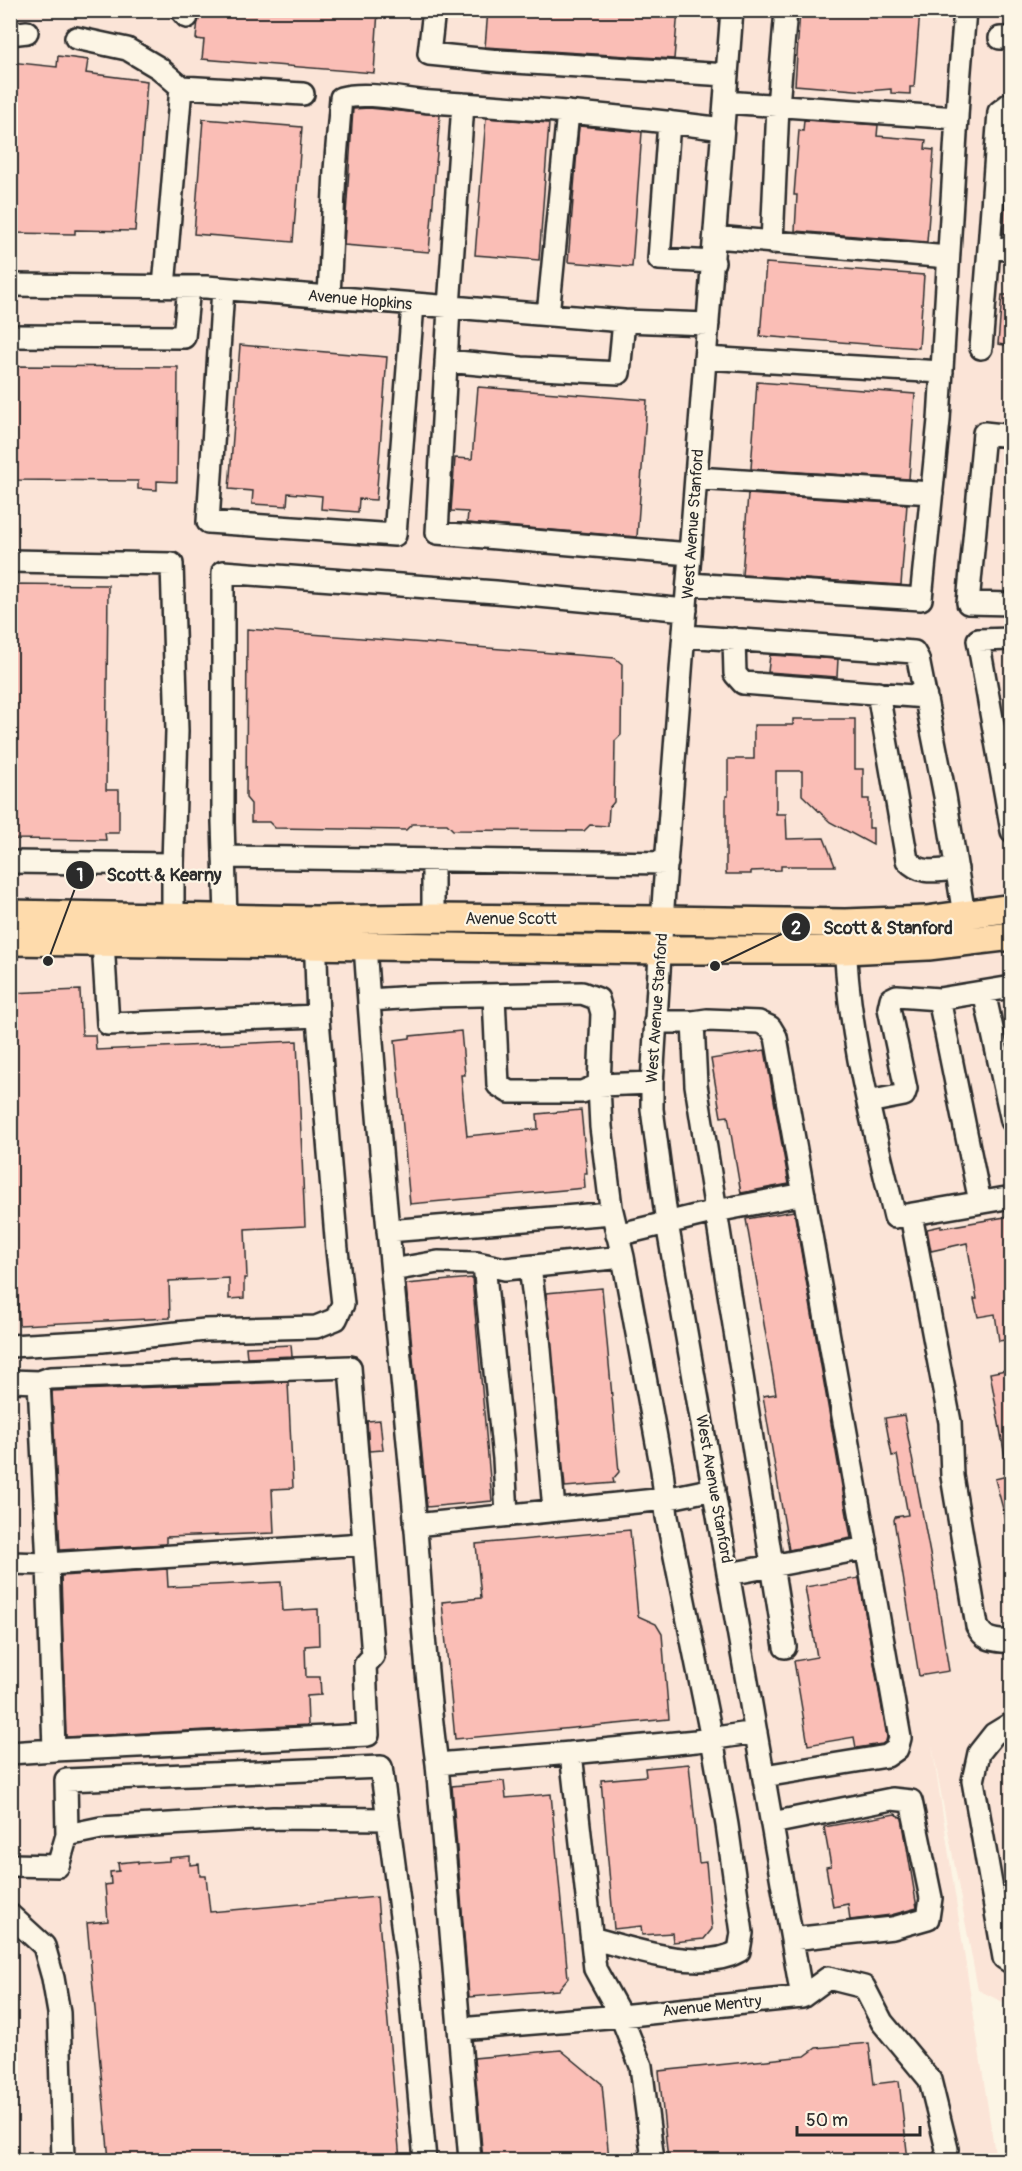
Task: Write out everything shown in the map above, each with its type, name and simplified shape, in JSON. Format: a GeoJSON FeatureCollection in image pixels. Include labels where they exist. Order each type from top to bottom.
{"type":"FeatureCollection","features":[{"type":"Feature","properties":{"kind":"main road","name":"Avenue Scott"},"geometry":{"type":"LineString","coordinates":[[10,941],[103,942],[315,933],[433,918],[844,923],[926,920],[1011,908]]}},
{"type":"Feature","properties":{"kind":"main road","name":"Avenue Scott"},"geometry":{"type":"LineString","coordinates":[[10,914],[226,917],[315,933],[365,945],[661,950],[845,950],[928,946],[1011,936]]}},
{"type":"Feature","properties":{"kind":"street"},"geometry":{"type":"LineString","coordinates":[[434,10],[429,54],[499,61],[727,75]]}},
{"type":"Feature","properties":{"kind":"street","name":"West Avenue Stanford"},"geometry":{"type":"LineString","coordinates":[[732,10],[655,1022],[652,1109],[667,1223],[802,1996]]}},
{"type":"Feature","properties":{"kind":"street"},"geometry":{"type":"LineString","coordinates":[[772,243],[778,106],[786,10]]}},
{"type":"Feature","properties":{"kind":"street"},"geometry":{"type":"LineString","coordinates":[[688,584],[921,599],[942,372],[965,10]]}},
{"type":"Feature","properties":{"kind":"street"},"geometry":{"type":"LineString","coordinates":[[76,38],[127,49],[159,68],[181,87],[303,94]]}},
{"type":"Feature","properties":{"kind":"street"},"geometry":{"type":"LineString","coordinates":[[164,287],[181,87]]}},
{"type":"Feature","properties":{"kind":"street"},"geometry":{"type":"LineString","coordinates":[[329,297],[341,98],[354,94],[568,112],[723,129]]}},
{"type":"Feature","properties":{"kind":"street"},"geometry":{"type":"LineString","coordinates":[[725,102],[957,118]]}},
{"type":"Feature","properties":{"kind":"street"},"geometry":{"type":"LineString","coordinates":[[981,348],[999,112],[1011,102]]}},
{"type":"Feature","properties":{"kind":"street"},"geometry":{"type":"LineString","coordinates":[[463,104],[436,533],[690,554]]}},
{"type":"Feature","properties":{"kind":"street"},"geometry":{"type":"LineString","coordinates":[[548,315],[568,112]]}},
{"type":"Feature","properties":{"kind":"street"},"geometry":{"type":"LineString","coordinates":[[669,122],[659,259],[714,262]]}},
{"type":"Feature","properties":{"kind":"street"},"geometry":{"type":"LineString","coordinates":[[716,237],[948,257]]}},
{"type":"Feature","properties":{"kind":"street"},"geometry":{"type":"LineString","coordinates":[[989,248],[1011,249]]}},
{"type":"Feature","properties":{"kind":"street","name":"Avenue Hopkins"},"geometry":{"type":"LineString","coordinates":[[10,285],[189,287],[624,321],[708,324]]}},
{"type":"Feature","properties":{"kind":"street"},"geometry":{"type":"LineString","coordinates":[[10,336],[184,336],[189,287]]}},
{"type":"Feature","properties":{"kind":"street"},"geometry":{"type":"LineString","coordinates":[[223,289],[208,522],[395,535],[413,304]]}},
{"type":"Feature","properties":{"kind":"street"},"geometry":{"type":"LineString","coordinates":[[446,360],[522,368],[619,373],[624,321]]}},
{"type":"Feature","properties":{"kind":"street"},"geometry":{"type":"LineString","coordinates":[[705,358],[942,372]]}},
{"type":"Feature","properties":{"kind":"street"},"geometry":{"type":"LineString","coordinates":[[1011,435],[984,433],[968,603],[1011,604]]}},
{"type":"Feature","properties":{"kind":"street"},"geometry":{"type":"LineString","coordinates":[[696,478],[932,493]]}},
{"type":"Feature","properties":{"kind":"street"},"geometry":{"type":"LineString","coordinates":[[10,561],[172,564],[177,731],[173,917]]}},
{"type":"Feature","properties":{"kind":"street"},"geometry":{"type":"LineString","coordinates":[[226,917],[224,572],[496,592],[686,610]]}},
{"type":"Feature","properties":{"kind":"street"},"geometry":{"type":"LineString","coordinates":[[685,636],[914,652],[918,659],[945,796],[964,915]]}},
{"type":"Feature","properties":{"kind":"street"},"geometry":{"type":"LineString","coordinates":[[734,639],[735,674],[743,683],[926,697]]}},
{"type":"Feature","properties":{"kind":"street"},"geometry":{"type":"LineString","coordinates":[[1011,639],[978,640],[1011,833]]}},
{"type":"Feature","properties":{"kind":"street"},"geometry":{"type":"LineString","coordinates":[[878,693],[907,860],[915,868],[926,871],[957,869]]}},
{"type":"Feature","properties":{"kind":"street"},"geometry":{"type":"LineString","coordinates":[[224,857],[667,863]]}},
{"type":"Feature","properties":{"kind":"street"},"geometry":{"type":"LineString","coordinates":[[433,860],[433,918]]}},
{"type":"Feature","properties":{"kind":"street"},"geometry":{"type":"LineString","coordinates":[[10,862],[173,864]]}},
{"type":"Feature","properties":{"kind":"street"},"geometry":{"type":"LineString","coordinates":[[844,923],[849,1005],[868,1102],[895,1217],[1011,1197]]}},
{"type":"Feature","properties":{"kind":"street"},"geometry":{"type":"LineString","coordinates":[[10,1346],[102,1341],[205,1330],[316,1327],[336,1318],[343,1304],[318,1016],[315,933]]}},
{"type":"Feature","properties":{"kind":"street"},"geometry":{"type":"LineString","coordinates":[[103,942],[108,1024],[318,1016]]}},
{"type":"Feature","properties":{"kind":"street"},"geometry":{"type":"LineString","coordinates":[[365,945],[388,1231],[416,1525],[428,1703],[437,1764],[470,2160]]}},
{"type":"Feature","properties":{"kind":"street"},"geometry":{"type":"LineString","coordinates":[[868,1102],[904,1095],[906,1089],[889,1008],[891,999],[897,996],[939,999],[1011,987]]}},
{"type":"Feature","properties":{"kind":"street"},"geometry":{"type":"LineString","coordinates":[[984,992],[1011,1121]]}},
{"type":"Feature","properties":{"kind":"street"},"geometry":{"type":"LineString","coordinates":[[369,1000],[431,996],[582,993],[598,999],[602,1013],[599,1085],[601,1127],[612,1213],[662,1470],[683,1603],[712,1739],[741,1933],[739,1951],[729,1957],[680,1959],[639,1952],[592,1938]]}},
{"type":"Feature","properties":{"kind":"street"},"geometry":{"type":"LineString","coordinates":[[494,996],[498,1085],[509,1092],[582,1092],[599,1085],[652,1083]]}},
{"type":"Feature","properties":{"kind":"street"},"geometry":{"type":"LineString","coordinates":[[939,999],[980,1202]]}},
{"type":"Feature","properties":{"kind":"street"},"geometry":{"type":"LineString","coordinates":[[655,1022],[707,1020],[759,1022],[770,1027],[776,1037],[900,1738],[897,1749],[888,1756],[764,1776]]}},
{"type":"Feature","properties":{"kind":"street"},"geometry":{"type":"LineString","coordinates":[[693,1022],[696,1085],[785,1647]]}},
{"type":"Feature","properties":{"kind":"street"},"geometry":{"type":"LineString","coordinates":[[617,1235],[716,1211],[804,1194]]}},
{"type":"Feature","properties":{"kind":"street"},"geometry":{"type":"LineString","coordinates":[[388,1231],[612,1213]]}},
{"type":"Feature","properties":{"kind":"street"},"geometry":{"type":"LineString","coordinates":[[911,1215],[950,1422],[952,1476],[977,1626],[981,1635],[988,1639],[1011,1642]]}},
{"type":"Feature","properties":{"kind":"street"},"geometry":{"type":"LineString","coordinates":[[392,1270],[438,1262],[505,1269],[622,1257]]}},
{"type":"Feature","properties":{"kind":"street"},"geometry":{"type":"LineString","coordinates":[[484,1265],[504,1459],[507,1515]]}},
{"type":"Feature","properties":{"kind":"street"},"geometry":{"type":"LineString","coordinates":[[530,1266],[539,1338],[554,1510]]}},
{"type":"Feature","properties":{"kind":"street"},"geometry":{"type":"LineString","coordinates":[[10,1381],[39,1382],[50,1378],[350,1367],[373,1656],[365,1665],[368,1735],[10,1753]]}},
{"type":"Feature","properties":{"kind":"street"},"geometry":{"type":"LineString","coordinates":[[39,1382],[54,1750]]}},
{"type":"Feature","properties":{"kind":"street"},"geometry":{"type":"LineString","coordinates":[[416,1525],[665,1498],[714,1489]]}},
{"type":"Feature","properties":{"kind":"street"},"geometry":{"type":"LineString","coordinates":[[10,1563],[48,1564],[364,1545]]}},
{"type":"Feature","properties":{"kind":"street"},"geometry":{"type":"LineString","coordinates":[[729,1574],[867,1548]]}},
{"type":"Feature","properties":{"kind":"street"},"geometry":{"type":"LineString","coordinates":[[1009,1959],[973,1781],[978,1753],[994,1734],[1011,1723]]}},
{"type":"Feature","properties":{"kind":"street"},"geometry":{"type":"LineString","coordinates":[[437,1764],[712,1739],[756,1732]]}},
{"type":"Feature","properties":{"kind":"street"},"geometry":{"type":"LineString","coordinates":[[571,1753],[595,1969],[621,2016],[641,2066],[652,2160]]}},
{"type":"Feature","properties":{"kind":"street"},"geometry":{"type":"LineString","coordinates":[[10,1865],[58,1866],[67,1835],[66,1780],[381,1767],[408,1969],[425,2160]]}},
{"type":"Feature","properties":{"kind":"street"},"geometry":{"type":"LineString","coordinates":[[772,1823],[892,1799],[911,1802],[931,1898],[928,1918],[893,1928],[792,1939]]}},
{"type":"Feature","properties":{"kind":"street"},"geometry":{"type":"LineString","coordinates":[[67,1835],[101,1828],[273,1818],[388,1819]]}},
{"type":"Feature","properties":{"kind":"street"},"geometry":{"type":"LineString","coordinates":[[10,1915],[44,1946],[53,1978],[58,2013],[63,2160]]}},
{"type":"Feature","properties":{"kind":"street"},"geometry":{"type":"LineString","coordinates":[[802,1996],[828,1978],[864,1987],[882,2022],[930,2080],[947,2149],[945,2160]]}},
{"type":"Feature","properties":{"kind":"street","name":"Avenue Mentry"},"geometry":{"type":"LineString","coordinates":[[459,2029],[621,2016],[802,1996]]}},
{"type":"Feature","properties":{"kind":"shaded area"},"geometry":{"type":"Polygon","coordinates":[[[37,10],[1011,11],[1011,2006],[978,1990],[932,1745],[996,2160],[11,2160],[10,13],[37,10]]]}},
{"type":"Feature","properties":{"kind":"building"},"geometry":{"type":"Polygon","coordinates":[[[199,10],[378,10],[374,73],[202,59],[204,40],[196,39],[199,10]]]}},
{"type":"Feature","properties":{"kind":"building"},"geometry":{"type":"Polygon","coordinates":[[[488,10],[678,10],[674,59],[485,47],[488,10]]]}},
{"type":"Feature","properties":{"kind":"building"},"geometry":{"type":"Polygon","coordinates":[[[800,10],[920,10],[914,87],[910,87],[910,94],[891,93],[891,89],[867,91],[795,85],[800,10]]]}},
{"type":"Feature","properties":{"kind":"building"},"geometry":{"type":"Polygon","coordinates":[[[58,56],[88,60],[86,73],[147,81],[135,231],[75,230],[75,234],[10,233],[10,62],[57,67],[58,56]]]}},
{"type":"Feature","properties":{"kind":"building"},"geometry":{"type":"Polygon","coordinates":[[[369,108],[440,115],[429,252],[344,245],[353,109],[369,108]]]}},
{"type":"Feature","properties":{"kind":"building"},"geometry":{"type":"Polygon","coordinates":[[[486,118],[549,123],[539,260],[475,255],[486,118]]]}},
{"type":"Feature","properties":{"kind":"building"},"geometry":{"type":"Polygon","coordinates":[[[203,119],[302,127],[293,242],[194,234],[203,119]]]}},
{"type":"Feature","properties":{"kind":"building"},"geometry":{"type":"Polygon","coordinates":[[[804,120],[878,125],[877,136],[926,140],[925,149],[934,150],[927,242],[795,231],[797,195],[794,195],[799,130],[803,131],[804,120]]]}},
{"type":"Feature","properties":{"kind":"building"},"geometry":{"type":"Polygon","coordinates":[[[579,126],[642,132],[632,267],[568,262],[579,126]]]}},
{"type":"Feature","properties":{"kind":"building"},"geometry":{"type":"Polygon","coordinates":[[[1007,175],[1011,175],[1011,234],[1003,233],[1007,175]]]}},
{"type":"Feature","properties":{"kind":"building"},"geometry":{"type":"Polygon","coordinates":[[[766,263],[924,275],[919,348],[760,336],[766,263]]]}},
{"type":"Feature","properties":{"kind":"building"},"geometry":{"type":"Polygon","coordinates":[[[1002,295],[1011,295],[1011,346],[998,344],[1002,295]]]}},
{"type":"Feature","properties":{"kind":"building"},"geometry":{"type":"Polygon","coordinates":[[[240,345],[387,357],[376,500],[359,499],[358,512],[321,509],[322,496],[288,493],[287,506],[252,504],[253,491],[229,489],[240,345]]]}},
{"type":"Feature","properties":{"kind":"building"},"geometry":{"type":"Polygon","coordinates":[[[10,366],[178,367],[177,482],[157,481],[157,490],[138,489],[138,481],[10,480],[10,366]]]}},
{"type":"Feature","properties":{"kind":"building"},"geometry":{"type":"Polygon","coordinates":[[[757,382],[915,394],[909,479],[751,469],[757,382]]]}},
{"type":"Feature","properties":{"kind":"building"},"geometry":{"type":"Polygon","coordinates":[[[478,387],[647,400],[637,537],[467,523],[468,512],[451,511],[455,458],[472,459],[478,387]]]}},
{"type":"Feature","properties":{"kind":"building"},"geometry":{"type":"Polygon","coordinates":[[[748,494],[907,504],[901,585],[742,575],[748,494]]]}},
{"type":"Feature","properties":{"kind":"building"},"geometry":{"type":"Polygon","coordinates":[[[10,584],[108,585],[106,790],[119,790],[119,833],[105,833],[106,840],[10,839],[10,584]]]}},
{"type":"Feature","properties":{"kind":"building"},"geometry":{"type":"Polygon","coordinates":[[[247,629],[615,658],[622,664],[621,735],[615,741],[614,802],[609,808],[608,826],[590,825],[584,831],[453,830],[447,824],[412,824],[406,830],[275,828],[269,822],[251,822],[251,804],[246,798],[247,629]]]}},
{"type":"Feature","properties":{"kind":"building"},"geometry":{"type":"Polygon","coordinates":[[[770,655],[838,659],[837,677],[768,672],[770,655]]]}},
{"type":"Feature","properties":{"kind":"building"},"geometry":{"type":"Polygon","coordinates":[[[793,719],[855,719],[855,769],[863,769],[863,799],[869,799],[869,828],[873,828],[873,845],[830,822],[802,795],[802,771],[776,771],[776,814],[786,814],[787,839],[824,838],[835,866],[781,866],[781,870],[751,871],[751,874],[726,874],[728,759],[754,759],[754,725],[793,725],[793,719]]]}},
{"type":"Feature","properties":{"kind":"building"},"geometry":{"type":"Polygon","coordinates":[[[80,990],[82,1035],[95,1035],[96,1050],[297,1041],[305,1226],[245,1229],[247,1278],[244,1278],[244,1298],[229,1299],[229,1278],[169,1281],[170,1318],[19,1325],[10,1134],[10,993],[80,990]]]}},
{"type":"Feature","properties":{"kind":"building"},"geometry":{"type":"Polygon","coordinates":[[[461,1031],[465,1075],[461,1075],[467,1136],[538,1129],[537,1114],[581,1110],[587,1173],[584,1173],[585,1188],[410,1204],[395,1040],[410,1038],[410,1036],[461,1031]]]}},
{"type":"Feature","properties":{"kind":"building"},"geometry":{"type":"Polygon","coordinates":[[[765,1050],[789,1184],[741,1193],[728,1116],[721,1117],[711,1059],[765,1050]]]}},
{"type":"Feature","properties":{"kind":"building"},"geometry":{"type":"Polygon","coordinates":[[[794,1211],[851,1538],[789,1550],[763,1396],[776,1394],[746,1219],[794,1211]]]}},
{"type":"Feature","properties":{"kind":"building"},"geometry":{"type":"Polygon","coordinates":[[[1011,1216],[1011,1339],[999,1341],[995,1314],[978,1317],[967,1243],[931,1251],[927,1229],[1011,1216]]]}},
{"type":"Feature","properties":{"kind":"building"},"geometry":{"type":"Polygon","coordinates":[[[472,1278],[492,1501],[427,1507],[406,1284],[472,1278]]]}},
{"type":"Feature","properties":{"kind":"building"},"geometry":{"type":"Polygon","coordinates":[[[602,1288],[619,1472],[613,1479],[614,1483],[565,1487],[546,1293],[602,1288]]]}},
{"type":"Feature","properties":{"kind":"building"},"geometry":{"type":"Polygon","coordinates":[[[291,1345],[292,1356],[247,1358],[246,1347],[291,1345]]]}},
{"type":"Feature","properties":{"kind":"building"},"geometry":{"type":"Polygon","coordinates":[[[1011,1369],[1011,1456],[1005,1457],[990,1373],[1011,1369]]]}},
{"type":"Feature","properties":{"kind":"building"},"geometry":{"type":"Polygon","coordinates":[[[288,1382],[293,1488],[272,1489],[274,1533],[166,1537],[166,1544],[60,1550],[52,1391],[288,1382]]]}},
{"type":"Feature","properties":{"kind":"building"},"geometry":{"type":"Polygon","coordinates":[[[904,1415],[949,1671],[919,1676],[894,1520],[895,1517],[908,1515],[897,1455],[892,1456],[885,1418],[904,1415]]]}},
{"type":"Feature","properties":{"kind":"building"},"geometry":{"type":"Polygon","coordinates":[[[380,1420],[383,1450],[369,1451],[367,1421],[380,1420]]]}},
{"type":"Feature","properties":{"kind":"building"},"geometry":{"type":"Polygon","coordinates":[[[1011,1475],[1011,1524],[1007,1524],[995,1479],[1011,1475]]]}},
{"type":"Feature","properties":{"kind":"building"},"geometry":{"type":"Polygon","coordinates":[[[630,1530],[638,1616],[656,1624],[662,1634],[669,1719],[455,1739],[442,1602],[481,1598],[476,1544],[630,1530]]]}},
{"type":"Feature","properties":{"kind":"building"},"geometry":{"type":"Polygon","coordinates":[[[167,1569],[168,1587],[281,1582],[283,1611],[318,1609],[319,1645],[305,1646],[306,1677],[320,1677],[321,1695],[307,1696],[308,1725],[66,1737],[61,1576],[167,1569]]]}},
{"type":"Feature","properties":{"kind":"building"},"geometry":{"type":"Polygon","coordinates":[[[859,1578],[886,1741],[882,1744],[856,1748],[854,1737],[808,1745],[794,1661],[817,1657],[805,1587],[859,1578]]]}},
{"type":"Feature","properties":{"kind":"building"},"geometry":{"type":"Polygon","coordinates":[[[689,1764],[699,1863],[706,1862],[712,1929],[704,1939],[673,1942],[672,1933],[642,1935],[641,1926],[614,1929],[601,1780],[646,1776],[645,1768],[689,1764]]]}},
{"type":"Feature","properties":{"kind":"building"},"geometry":{"type":"Polygon","coordinates":[[[504,1781],[506,1798],[551,1794],[568,1978],[558,1990],[469,1997],[452,1786],[504,1781]]]}},
{"type":"Feature","properties":{"kind":"building"},"geometry":{"type":"Polygon","coordinates":[[[895,1814],[902,1818],[917,1908],[891,1915],[850,1920],[848,1904],[833,1907],[826,1867],[831,1866],[824,1827],[895,1814]]]}},
{"type":"Feature","properties":{"kind":"building"},"geometry":{"type":"Polygon","coordinates":[[[190,1856],[190,1865],[199,1864],[200,1876],[206,1876],[210,1912],[377,1897],[400,2160],[109,2160],[87,1923],[108,1921],[105,1885],[111,1884],[110,1872],[119,1871],[118,1863],[169,1861],[169,1858],[190,1856]]]}},
{"type":"Feature","properties":{"kind":"building"},"geometry":{"type":"Polygon","coordinates":[[[869,2043],[874,2084],[899,2081],[908,2160],[668,2160],[659,2071],[805,2056],[816,2048],[869,2043]]]}},
{"type":"Feature","properties":{"kind":"building"},"geometry":{"type":"Polygon","coordinates":[[[561,2050],[602,2084],[609,2160],[483,2160],[474,2058],[561,2050]]]}},
{"type":"Feature","properties":{"kind":"place","name":"Scott & Kearny"},"geometry":{"type":"Point","coordinates":[48,961]}},
{"type":"Feature","properties":{"kind":"place","name":"Scott & Stanford"},"geometry":{"type":"Point","coordinates":[715,966]}}]}
